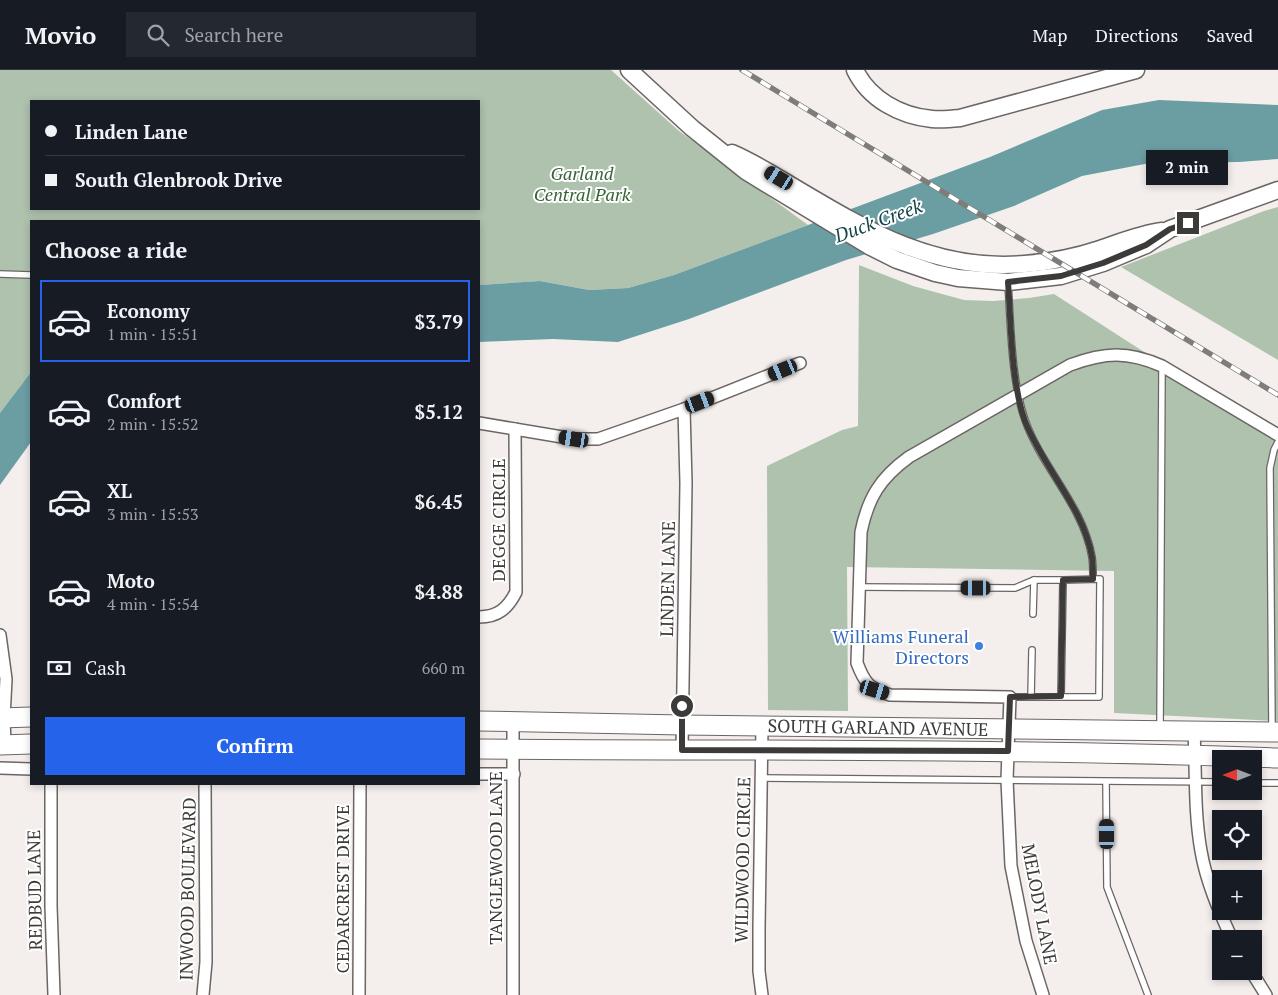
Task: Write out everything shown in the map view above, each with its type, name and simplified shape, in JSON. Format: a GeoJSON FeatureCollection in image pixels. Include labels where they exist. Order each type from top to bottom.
{"type":"FeatureCollection","features":[{"type":"Feature","properties":{"kind":"main road"},"geometry":{"type":"LineString","coordinates":[[2,718],[30,718]]}},
{"type":"Feature","properties":{"kind":"main road","name":"SOUTH GARLAND AVENUE"},"geometry":{"type":"LineString","coordinates":[[480,721],[1275,732]]}},
{"type":"Feature","properties":{"kind":"main road"},"geometry":{"type":"LineString","coordinates":[[2,745],[30,744]]}},
{"type":"Feature","properties":{"kind":"main road","name":"SOUTH GARLAND AVENUE"},"geometry":{"type":"LineString","coordinates":[[480,749],[1008,751],[1278,758]]}},
{"type":"Feature","properties":{"kind":"street"},"geometry":{"type":"LineString","coordinates":[[629,70],[692,128],[747,172],[887,240],[935,256],[972,263],[1043,262],[1098,250],[1142,234],[1170,229],[1278,190]]}},
{"type":"Feature","properties":{"kind":"street"},"geometry":{"type":"LineString","coordinates":[[855,70],[860,82],[880,101],[911,114],[932,119],[960,118],[1136,70]]}},
{"type":"Feature","properties":{"kind":"street"},"geometry":{"type":"LineString","coordinates":[[787,190],[869,246],[914,266],[958,278],[1008,282],[1061,276],[1103,263],[1146,245],[1170,229]]}},
{"type":"Feature","properties":{"kind":"street"},"geometry":{"type":"LineString","coordinates":[[1010,697],[890,695],[875,690],[862,677],[857,663],[861,532],[865,512],[877,487],[894,468],[1070,365],[1106,354],[1146,359],[1162,366],[1278,435]]}},
{"type":"Feature","properties":{"kind":"street"},"geometry":{"type":"LineString","coordinates":[[480,423],[574,439],[598,439],[684,409],[800,363]]}},
{"type":"Feature","properties":{"kind":"street","name":"LINDEN LANE"},"geometry":{"type":"LineString","coordinates":[[682,750],[686,483],[684,409]]}},
{"type":"Feature","properties":{"kind":"street","name":"DEGGE CIRCLE"},"geometry":{"type":"LineString","coordinates":[[480,617],[500,613],[510,603],[516,592],[515,429]]}},
{"type":"Feature","properties":{"kind":"street"},"geometry":{"type":"LineString","coordinates":[[0,635],[6,680],[2,718],[2,745]]}},
{"type":"Feature","properties":{"kind":"street","name":"MELODY LANE"},"geometry":{"type":"LineString","coordinates":[[1010,697],[1008,729],[1010,866],[1026,941],[1043,995]]}},
{"type":"Feature","properties":{"kind":"street","name":"TANGLEWOOD LANE"},"geometry":{"type":"LineString","coordinates":[[513,721],[513,995]]}},
{"type":"Feature","properties":{"kind":"street","name":"WILDWOOD CIRCLE"},"geometry":{"type":"LineString","coordinates":[[762,726],[759,971],[762,995]]}},
{"type":"Feature","properties":{"kind":"street"},"geometry":{"type":"LineString","coordinates":[[1194,731],[1196,811],[1201,852],[1214,898],[1228,930]]}},
{"type":"Feature","properties":{"kind":"street"},"geometry":{"type":"LineString","coordinates":[[0,768],[30,769]]}},
{"type":"Feature","properties":{"kind":"street"},"geometry":{"type":"LineString","coordinates":[[480,774],[514,774]]}},
{"type":"Feature","properties":{"kind":"street","name":"REDBUD LANE"},"geometry":{"type":"LineString","coordinates":[[51,785],[51,906],[54,995]]}},
{"type":"Feature","properties":{"kind":"street","name":"INWOOD BOULEVARD"},"geometry":{"type":"LineString","coordinates":[[203,995],[206,962],[205,785]]}},
{"type":"Feature","properties":{"kind":"street","name":"CEDARCREST DRIVE"},"geometry":{"type":"LineString","coordinates":[[359,995],[360,785]]}},
{"type":"Feature","properties":{"kind":"street"},"geometry":{"type":"LineString","coordinates":[[1257,980],[1266,995]]}},
{"type":"Feature","properties":{"kind":"lane"},"geometry":{"type":"LineString","coordinates":[[0,274],[30,275]]}},
{"type":"Feature","properties":{"kind":"lane"},"geometry":{"type":"LineString","coordinates":[[1008,282],[1016,378],[1025,420],[1034,441],[1078,515],[1092,558],[1093,579]]}},
{"type":"Feature","properties":{"kind":"lane"},"geometry":{"type":"LineString","coordinates":[[1160,731],[1162,366]]}},
{"type":"Feature","properties":{"kind":"lane"},"geometry":{"type":"LineString","coordinates":[[1275,732],[1275,605],[1270,468],[1278,442]]}},
{"type":"Feature","properties":{"kind":"lane"},"geometry":{"type":"LineString","coordinates":[[859,588],[1015,588],[1034,580],[1100,579],[1099,697],[1010,697]]}},
{"type":"Feature","properties":{"kind":"lane"},"geometry":{"type":"LineString","coordinates":[[1033,614],[1034,580]]}},
{"type":"Feature","properties":{"kind":"lane"},"geometry":{"type":"LineString","coordinates":[[1061,696],[1063,580]]}},
{"type":"Feature","properties":{"kind":"lane"},"geometry":{"type":"LineString","coordinates":[[1032,650],[1032,696]]}},
{"type":"Feature","properties":{"kind":"lane"},"geometry":{"type":"LineString","coordinates":[[761,778],[1212,782]]}},
{"type":"Feature","properties":{"kind":"lane"},"geometry":{"type":"LineString","coordinates":[[1106,782],[1107,887],[1148,995]]}},
{"type":"Feature","properties":{"kind":"lane"},"geometry":{"type":"LineString","coordinates":[[1262,782],[1278,783]]}},
{"type":"Feature","properties":{"kind":"green space","name":"Garland Central Park"},"geometry":{"type":"Polygon","coordinates":[[[0,70],[611,70],[679,131],[808,225],[674,275],[628,288],[589,290],[540,281],[480,285],[480,220],[30,220],[30,373],[0,413],[0,70]]]}},
{"type":"Feature","properties":{"kind":"green space"},"geometry":{"type":"Polygon","coordinates":[[[1278,207],[1278,360],[1121,267],[1264,211],[1278,207]]]}},
{"type":"Feature","properties":{"kind":"green space"},"geometry":{"type":"Polygon","coordinates":[[[859,265],[913,286],[964,300],[993,301],[1054,294],[1141,350],[1278,430],[1278,721],[1114,713],[1114,571],[847,567],[848,711],[768,710],[767,466],[842,430],[858,426],[859,265]]]}},
{"type":"Feature","properties":{"kind":"water","name":"Duck Creek"},"geometry":{"type":"Polygon","coordinates":[[[1159,100],[1278,105],[1278,159],[1239,162],[1150,163],[1082,176],[1014,206],[933,234],[846,260],[689,319],[618,342],[553,339],[480,342],[480,285],[540,281],[589,290],[628,288],[674,275],[990,157],[1102,110],[1159,100]]]}},
{"type":"Feature","properties":{"kind":"water"},"geometry":{"type":"Polygon","coordinates":[[[30,373],[30,443],[0,485],[0,413],[30,373]]]}},
{"type":"Feature","properties":{"kind":"railway"},"geometry":{"type":"LineString","coordinates":[[742,70],[1278,395]]}},
{"type":"Feature","properties":{"kind":"place","name":"Williams Funeral Directors"},"geometry":{"type":"Point","coordinates":[979,646]}},
{"type":"Feature","properties":{"kind":"route"},"geometry":{"type":"LineString","coordinates":[[682,706],[682,750],[1008,751],[1010,697],[1061,696],[1063,580],[1093,579],[1092,558],[1078,515],[1034,441],[1025,420],[1016,378],[1008,282],[1061,276],[1103,263],[1146,245],[1170,229],[1188,223]]}}]}
